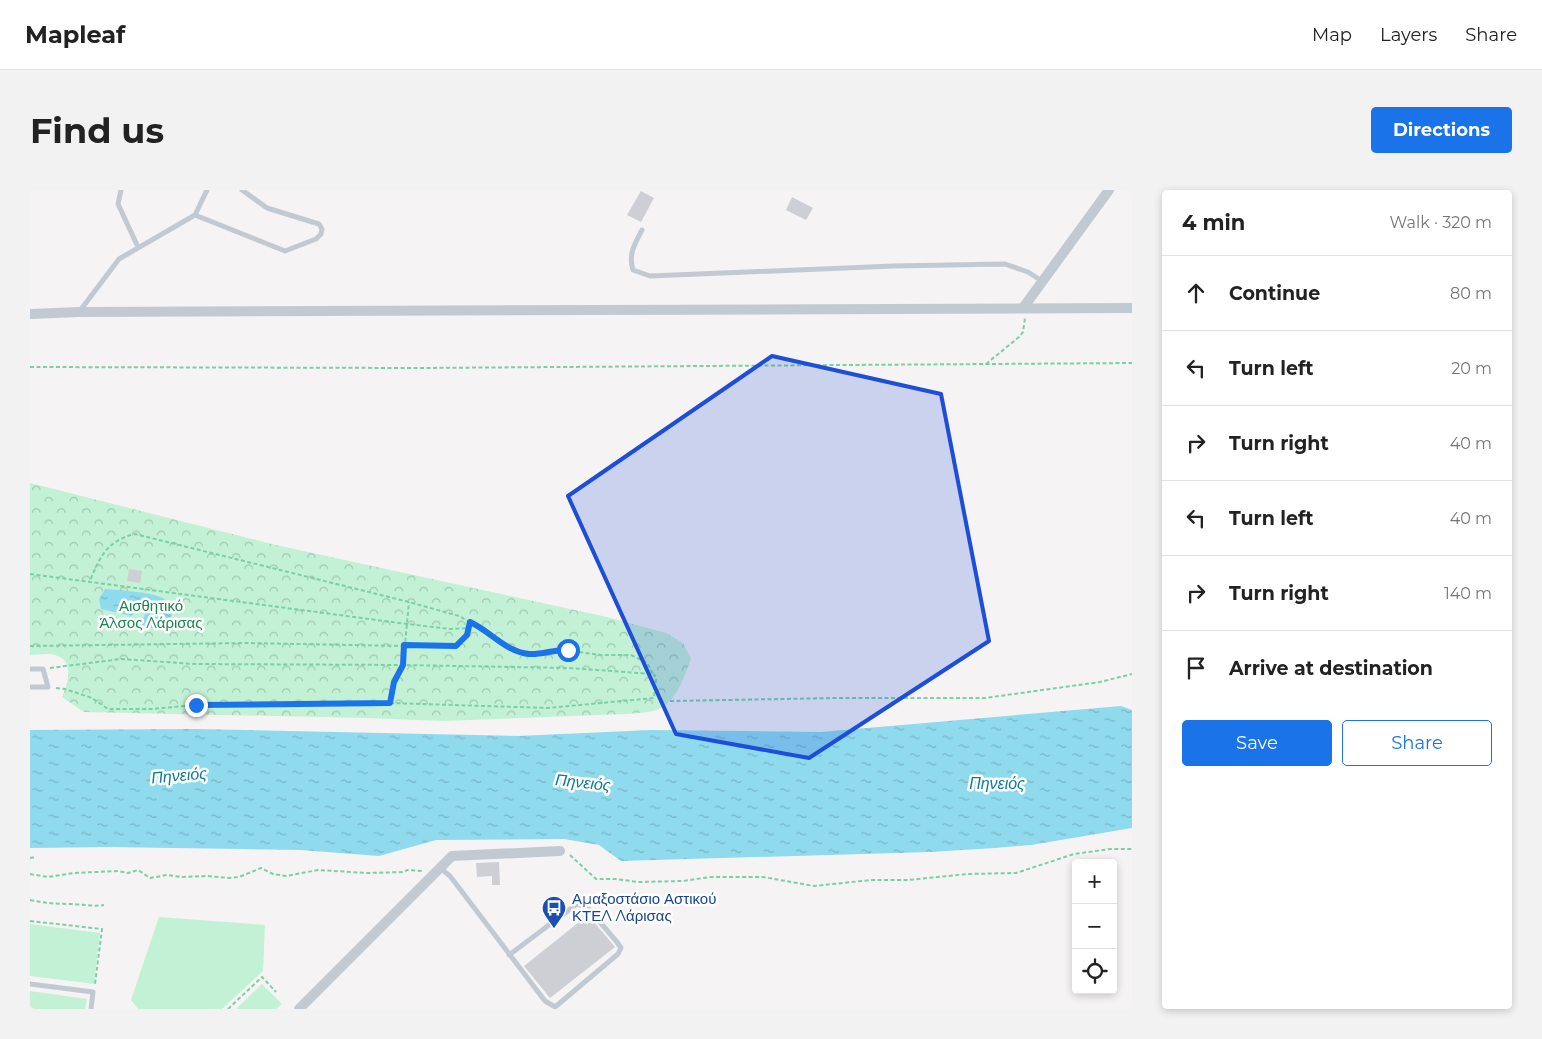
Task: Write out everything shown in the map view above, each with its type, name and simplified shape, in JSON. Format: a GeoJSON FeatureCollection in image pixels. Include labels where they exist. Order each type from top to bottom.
{"type":"FeatureCollection","features":[{"type":"Feature","properties":{"kind":"street"},"geometry":{"type":"LineString","coordinates":[[1024,308],[1109,190]]}},
{"type":"Feature","properties":{"kind":"street"},"geometry":{"type":"LineString","coordinates":[[30,314],[79,312],[1132,308]]}},
{"type":"Feature","properties":{"kind":"street"},"geometry":{"type":"LineString","coordinates":[[299,1009],[448,859],[455,855],[560,850]]}},
{"type":"Feature","properties":{"kind":"lane"},"geometry":{"type":"LineString","coordinates":[[121,190],[118,204],[138,247]]}},
{"type":"Feature","properties":{"kind":"lane"},"geometry":{"type":"LineString","coordinates":[[79,312],[119,260],[195,214],[207,190]]}},
{"type":"Feature","properties":{"kind":"lane"},"geometry":{"type":"LineString","coordinates":[[195,214],[285,251],[316,239],[321,234],[321,226],[317,223],[267,208],[242,190]]}},
{"type":"Feature","properties":{"kind":"lane"},"geometry":{"type":"LineString","coordinates":[[642,230],[634,244],[630,262],[633,270],[650,276],[1005,264],[1028,272],[1043,281]]}},
{"type":"Feature","properties":{"kind":"lane"},"geometry":{"type":"LineString","coordinates":[[30,669],[43,670],[48,687],[30,687]]}},
{"type":"Feature","properties":{"kind":"lane"},"geometry":{"type":"LineString","coordinates":[[439,868],[450,876],[509,955],[545,1001],[555,1007],[618,954],[620,948],[587,907],[576,904],[509,955]]}},
{"type":"Feature","properties":{"kind":"lane"},"geometry":{"type":"LineString","coordinates":[[30,984],[94,992],[91,1009]]}},
{"type":"Feature","properties":{"kind":"path"},"geometry":{"type":"LineString","coordinates":[[985,364],[1023,332],[1026,320],[1024,308]]}},
{"type":"Feature","properties":{"kind":"path"},"geometry":{"type":"LineString","coordinates":[[30,367],[417,368],[1132,363]]}},
{"type":"Feature","properties":{"kind":"path"},"geometry":{"type":"LineString","coordinates":[[48,687],[65,689],[92,698],[108,709],[196,705],[390,703],[548,708],[654,698],[656,679],[647,663],[631,655],[600,654],[559,649],[529,654],[511,649],[479,626],[459,616],[135,534],[121,538],[109,546],[98,561],[90,581]]}},
{"type":"Feature","properties":{"kind":"path"},"geometry":{"type":"LineString","coordinates":[[30,574],[406,624],[470,628]]}},
{"type":"Feature","properties":{"kind":"path"},"geometry":{"type":"LineString","coordinates":[[390,703],[394,682],[403,665],[409,602]]}},
{"type":"Feature","properties":{"kind":"path"},"geometry":{"type":"LineString","coordinates":[[30,646],[246,643],[456,646],[467,635],[470,622]]}},
{"type":"Feature","properties":{"kind":"path"},"geometry":{"type":"LineString","coordinates":[[43,670],[120,659],[195,664],[570,668],[653,674]]}},
{"type":"Feature","properties":{"kind":"path"},"geometry":{"type":"LineString","coordinates":[[670,701],[985,698],[1100,682],[1132,674]]}},
{"type":"Feature","properties":{"kind":"path"},"geometry":{"type":"LineString","coordinates":[[560,850],[568,854],[596,879],[638,882],[683,881],[710,877],[763,877],[814,886],[871,880],[908,880],[968,874],[1016,873],[1074,854],[1110,849],[1132,849]]}},
{"type":"Feature","properties":{"kind":"path"},"geometry":{"type":"LineString","coordinates":[[30,858],[36,857]]}},
{"type":"Feature","properties":{"kind":"path"},"geometry":{"type":"LineString","coordinates":[[30,874],[48,877],[74,873],[118,871],[128,874],[138,870],[150,878],[167,875],[222,878],[239,876],[261,868],[273,874],[286,876],[318,870],[367,873],[404,872],[407,870],[423,871]]}},
{"type":"Feature","properties":{"kind":"path"},"geometry":{"type":"LineString","coordinates":[[30,900],[54,904],[104,905]]}},
{"type":"Feature","properties":{"kind":"path"},"geometry":{"type":"LineString","coordinates":[[30,921],[102,929],[94,992]]}},
{"type":"Feature","properties":{"kind":"path"},"geometry":{"type":"LineString","coordinates":[[228,1009],[262,977],[276,992]]}},
{"type":"Feature","properties":{"kind":"highlighted area"},"geometry":{"type":"Polygon","coordinates":[[[772,356],[941,394],[989,641],[809,758],[676,734],[568,496],[772,356]]]}},
{"type":"Feature","properties":{"kind":"green space","name":"Αισθητικό Άλσος Λάρισας"},"geometry":{"type":"Polygon","coordinates":[[[30,483],[276,545],[607,617],[666,633],[683,643],[691,659],[682,683],[668,703],[661,708],[643,713],[443,721],[84,712],[62,697],[68,679],[68,667],[65,662],[52,654],[30,655],[30,483]]]}},
{"type":"Feature","properties":{"kind":"green space"},"geometry":{"type":"Polygon","coordinates":[[[159,917],[265,925],[263,971],[222,1009],[138,1009],[131,1000],[159,917]]]}},
{"type":"Feature","properties":{"kind":"green space"},"geometry":{"type":"Polygon","coordinates":[[[30,924],[100,933],[94,984],[30,976],[30,924]]]}},
{"type":"Feature","properties":{"kind":"green space"},"geometry":{"type":"Polygon","coordinates":[[[262,984],[282,1004],[276,1009],[236,1009],[262,984]]]}},
{"type":"Feature","properties":{"kind":"green space"},"geometry":{"type":"Polygon","coordinates":[[[30,991],[87,999],[85,1009],[30,1009],[30,991]]]}},
{"type":"Feature","properties":{"kind":"water"},"geometry":{"type":"Polygon","coordinates":[[[105,589],[151,594],[162,598],[169,604],[171,617],[168,623],[162,627],[146,627],[137,622],[137,618],[144,618],[145,612],[134,611],[132,616],[101,609],[99,599],[105,589]]]}},
{"type":"Feature","properties":{"kind":"water","name":"Πηνειός"},"geometry":{"type":"Polygon","coordinates":[[[1121,706],[1132,710],[1132,828],[1031,845],[930,852],[621,861],[599,845],[564,839],[436,840],[379,856],[301,850],[109,847],[30,848],[30,730],[196,729],[518,736],[651,730],[821,732],[1121,706]]]}},
{"type":"Feature","properties":{"kind":"building"},"geometry":{"type":"Polygon","coordinates":[[[641,191],[654,198],[641,222],[627,215],[641,191]]]}},
{"type":"Feature","properties":{"kind":"building"},"geometry":{"type":"Polygon","coordinates":[[[792,197],[813,208],[806,220],[786,210],[792,197]]]}},
{"type":"Feature","properties":{"kind":"building"},"geometry":{"type":"Polygon","coordinates":[[[129,569],[142,571],[140,583],[127,581],[129,569]]]}},
{"type":"Feature","properties":{"kind":"building"},"geometry":{"type":"Polygon","coordinates":[[[499,862],[500,885],[492,885],[492,876],[477,877],[476,863],[499,862]]]}},
{"type":"Feature","properties":{"kind":"building"},"geometry":{"type":"Polygon","coordinates":[[[588,915],[615,947],[550,998],[524,966],[588,915]]]}},
{"type":"Feature","properties":{"kind":"place","name":"Αμαξοστάσιο Αστικού ΚΤΕΛ Λάρισας"},"geometry":{"type":"Point","coordinates":[554,929]}},
{"type":"Feature","properties":{"kind":"route"},"geometry":{"type":"LineString","coordinates":[[196,705],[390,703],[394,682],[403,665],[404,645],[456,646],[467,635],[470,622],[479,626],[511,649],[529,654],[559,649],[568,650]]}}]}
